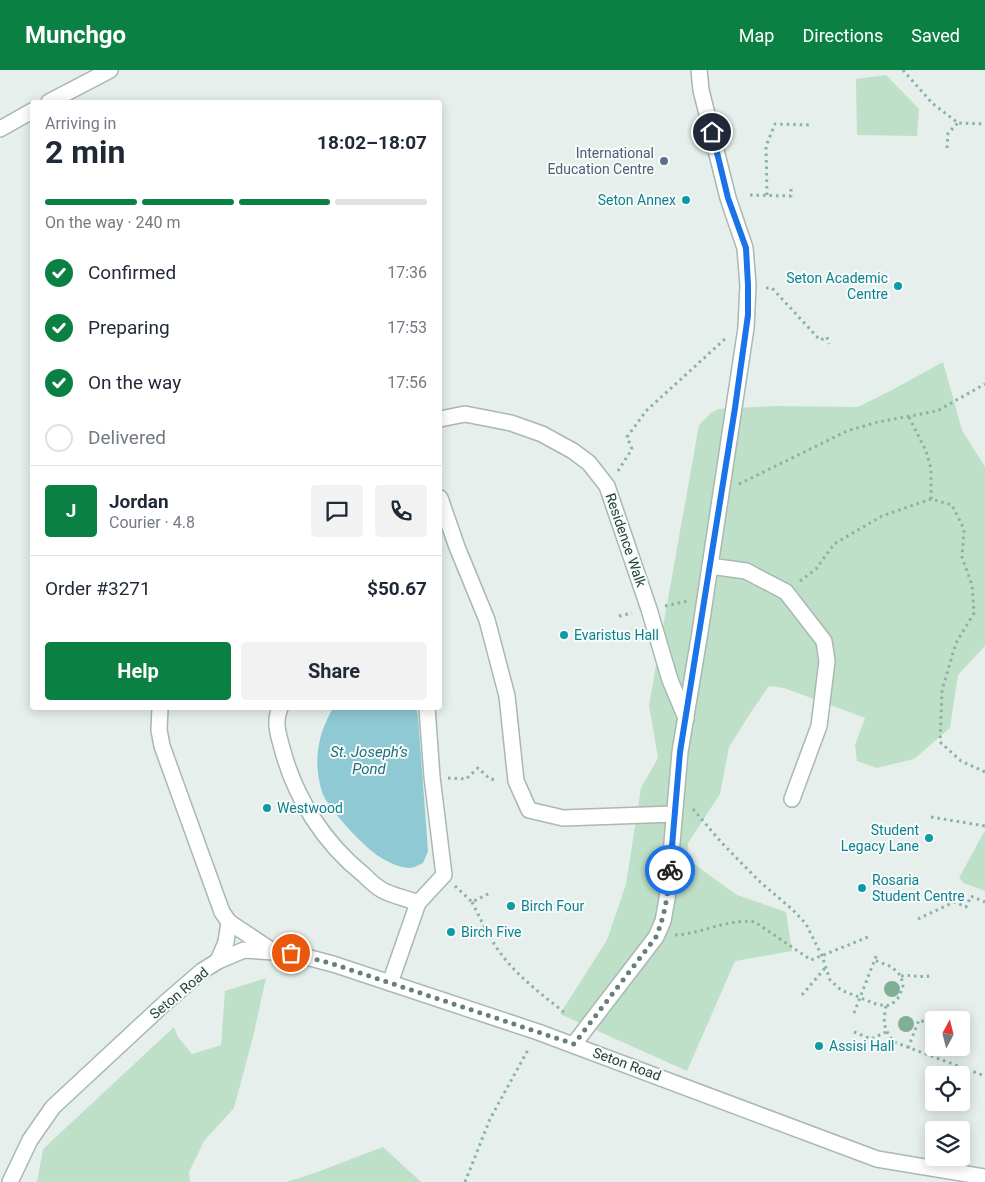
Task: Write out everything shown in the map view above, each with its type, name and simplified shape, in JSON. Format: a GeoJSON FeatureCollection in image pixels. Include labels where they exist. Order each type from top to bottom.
{"type":"FeatureCollection","features":[{"type":"Feature","properties":{"kind":"street"},"geometry":{"type":"LineString","coordinates":[[53,100],[110,70]]}},
{"type":"Feature","properties":{"kind":"street"},"geometry":{"type":"LineString","coordinates":[[574,1044],[656,937],[663,921],[686,718],[745,336],[748,285],[746,248],[728,198],[701,90],[698,70]]}},
{"type":"Feature","properties":{"kind":"street"},"geometry":{"type":"LineString","coordinates":[[0,129],[30,112]]}},
{"type":"Feature","properties":{"kind":"street","name":"Residence Walk"},"geometry":{"type":"LineString","coordinates":[[442,419],[465,414],[511,423],[542,434],[573,451],[589,463],[608,486],[650,609],[670,680],[686,718]]}},
{"type":"Feature","properties":{"kind":"street"},"geometry":{"type":"LineString","coordinates":[[442,504],[457,547],[487,620],[507,696],[516,781],[530,810],[564,818],[674,814]]}},
{"type":"Feature","properties":{"kind":"street"},"geometry":{"type":"LineString","coordinates":[[710,566],[746,571],[786,592],[824,641],[827,661],[819,726],[792,799]]}},
{"type":"Feature","properties":{"kind":"street"},"geometry":{"type":"LineString","coordinates":[[160,710],[159,730],[162,746],[222,912],[229,922],[272,951]]}},
{"type":"Feature","properties":{"kind":"street"},"geometry":{"type":"LineString","coordinates":[[279,710],[276,717],[278,732],[293,783],[306,809],[326,837],[352,866],[382,890],[418,902]]}},
{"type":"Feature","properties":{"kind":"street"},"geometry":{"type":"LineString","coordinates":[[390,983],[418,902],[444,875],[432,777],[427,710]]}},
{"type":"Feature","properties":{"kind":"street"},"geometry":{"type":"LineString","coordinates":[[218,961],[226,942],[229,922]]}},
{"type":"Feature","properties":{"kind":"street","name":"Seton Road"},"geometry":{"type":"LineString","coordinates":[[10,1182],[30,1140],[53,1107],[202,971],[218,961],[244,950],[291,953],[333,964],[574,1044],[877,1159],[985,1177]]}},
{"type":"Feature","properties":{"kind":"path"},"geometry":{"type":"LineString","coordinates":[[903,70],[932,103],[958,123],[985,124]]}},
{"type":"Feature","properties":{"kind":"path"},"geometry":{"type":"LineString","coordinates":[[947,148],[948,133],[958,123]]}},
{"type":"Feature","properties":{"kind":"path"},"geometry":{"type":"LineString","coordinates":[[767,195],[766,146],[775,124],[812,125]]}},
{"type":"Feature","properties":{"kind":"path"},"geometry":{"type":"LineString","coordinates":[[750,194],[790,196],[791,187]]}},
{"type":"Feature","properties":{"kind":"path"},"geometry":{"type":"LineString","coordinates":[[766,288],[772,288],[820,340],[827,337],[830,344]]}},
{"type":"Feature","properties":{"kind":"path"},"geometry":{"type":"LineString","coordinates":[[625,460],[632,449],[628,437],[646,411],[723,340]]}},
{"type":"Feature","properties":{"kind":"path"},"geometry":{"type":"LineString","coordinates":[[736,485],[847,431],[878,422],[937,411],[985,384]]}},
{"type":"Feature","properties":{"kind":"path"},"geometry":{"type":"LineString","coordinates":[[909,417],[926,451],[931,469],[931,499]]}},
{"type":"Feature","properties":{"kind":"path"},"geometry":{"type":"LineString","coordinates":[[786,592],[816,569],[834,544],[882,516],[931,499],[952,505],[964,528],[962,557],[972,585],[974,613],[956,643],[942,690],[940,742],[961,761],[985,772]]}},
{"type":"Feature","properties":{"kind":"path"},"geometry":{"type":"LineString","coordinates":[[619,616],[640,611]]}},
{"type":"Feature","properties":{"kind":"path"},"geometry":{"type":"LineString","coordinates":[[432,777],[466,779],[478,768],[490,779],[516,781]]}},
{"type":"Feature","properties":{"kind":"path"},"geometry":{"type":"LineString","coordinates":[[690,805],[721,842],[752,874],[806,924],[822,956],[830,980],[841,990],[886,1006],[892,1004],[899,996],[902,986],[901,976],[892,967],[874,960]]}},
{"type":"Feature","properties":{"kind":"path"},"geometry":{"type":"LineString","coordinates":[[931,817],[985,826]]}},
{"type":"Feature","properties":{"kind":"path"},"geometry":{"type":"LineString","coordinates":[[444,875],[472,902],[504,959],[526,982],[565,1013]]}},
{"type":"Feature","properties":{"kind":"path"},"geometry":{"type":"LineString","coordinates":[[472,902],[490,893]]}},
{"type":"Feature","properties":{"kind":"path"},"geometry":{"type":"LineString","coordinates":[[918,920],[954,902],[966,907],[971,896],[985,902]]}},
{"type":"Feature","properties":{"kind":"path"},"geometry":{"type":"LineString","coordinates":[[672,934],[692,934],[744,920],[755,922],[812,960],[868,937]]}},
{"type":"Feature","properties":{"kind":"path"},"geometry":{"type":"LineString","coordinates":[[854,1013],[877,954]]}},
{"type":"Feature","properties":{"kind":"path"},"geometry":{"type":"LineString","coordinates":[[802,995],[826,968]]}},
{"type":"Feature","properties":{"kind":"path"},"geometry":{"type":"LineString","coordinates":[[901,976],[912,975],[922,978],[933,975]]}},
{"type":"Feature","properties":{"kind":"path"},"geometry":{"type":"LineString","coordinates":[[886,1006],[884,1019],[886,1032],[894,1042],[985,1076]]}},
{"type":"Feature","properties":{"kind":"path"},"geometry":{"type":"LineString","coordinates":[[908,1048],[920,1020],[925,1022]]}},
{"type":"Feature","properties":{"kind":"path"},"geometry":{"type":"LineString","coordinates":[[465,1182],[490,1120],[538,1032]]}},
{"type":"Feature","properties":{"kind":"path"},"geometry":{"type":"LineString","coordinates":[[854,1032],[871,1039],[886,1032]]}},
{"type":"Feature","properties":{"kind":"green space"},"geometry":{"type":"Polygon","coordinates":[[[886,75],[919,109],[917,136],[857,135],[856,79],[886,75]]]}},
{"type":"Feature","properties":{"kind":"green space"},"geometry":{"type":"Polygon","coordinates":[[[943,362],[962,430],[985,467],[985,646],[958,675],[950,728],[914,759],[877,768],[857,761],[855,745],[865,718],[784,688],[769,686],[729,747],[720,794],[688,843],[687,859],[737,895],[786,912],[792,951],[735,961],[687,1071],[560,1014],[607,940],[626,884],[641,788],[658,758],[649,705],[699,425],[718,409],[774,406],[858,407],[943,362]]]}},
{"type":"Feature","properties":{"kind":"green space"},"geometry":{"type":"Polygon","coordinates":[[[984,832],[985,891],[964,883],[959,878],[984,832]]]}},
{"type":"Feature","properties":{"kind":"green space"},"geometry":{"type":"Polygon","coordinates":[[[266,978],[234,1108],[204,1141],[189,1172],[190,1182],[37,1182],[43,1149],[174,1027],[178,1037],[192,1054],[221,1045],[225,991],[266,978]]]}},
{"type":"Feature","properties":{"kind":"green space"},"geometry":{"type":"Polygon","coordinates":[[[383,1147],[421,1182],[286,1182],[312,1174],[383,1147]]]}},
{"type":"Feature","properties":{"kind":"water","name":"St. Joseph’s Pond"},"geometry":{"type":"Polygon","coordinates":[[[332,710],[416,710],[428,851],[423,863],[409,868],[394,864],[380,857],[348,828],[325,799],[319,781],[317,760],[320,739],[332,710]]]}},
{"type":"Feature","properties":{"kind":"way so far"},"geometry":{"type":"LineString","coordinates":[[291,953],[333,964],[574,1044],[656,937],[663,921],[670,870]]}},
{"type":"Feature","properties":{"kind":"place","name":"International Education Centre"},"geometry":{"type":"Point","coordinates":[664,161]}},
{"type":"Feature","properties":{"kind":"place","name":"Seton Annex"},"geometry":{"type":"Point","coordinates":[686,200]}},
{"type":"Feature","properties":{"kind":"place","name":"Seton Academic Centre"},"geometry":{"type":"Point","coordinates":[898,286]}},
{"type":"Feature","properties":{"kind":"place","name":"Evaristus Hall"},"geometry":{"type":"Point","coordinates":[564,635]}},
{"type":"Feature","properties":{"kind":"place","name":"Westwood"},"geometry":{"type":"Point","coordinates":[267,808]}},
{"type":"Feature","properties":{"kind":"place","name":"Student Legacy Lane"},"geometry":{"type":"Point","coordinates":[929,838]}},
{"type":"Feature","properties":{"kind":"place","name":"Rosaria Student Centre"},"geometry":{"type":"Point","coordinates":[862,888]}},
{"type":"Feature","properties":{"kind":"place","name":"Birch Four"},"geometry":{"type":"Point","coordinates":[511,906]}},
{"type":"Feature","properties":{"kind":"place","name":"Birch Five"},"geometry":{"type":"Point","coordinates":[451,932]}},
{"type":"Feature","properties":{"kind":"place","name":"Assisi Hall"},"geometry":{"type":"Point","coordinates":[819,1046]}},
{"type":"Feature","properties":{"kind":"route"},"geometry":{"type":"LineString","coordinates":[[670,870],[680,752],[748,315],[746,248],[728,198],[712,132]]}}]}
